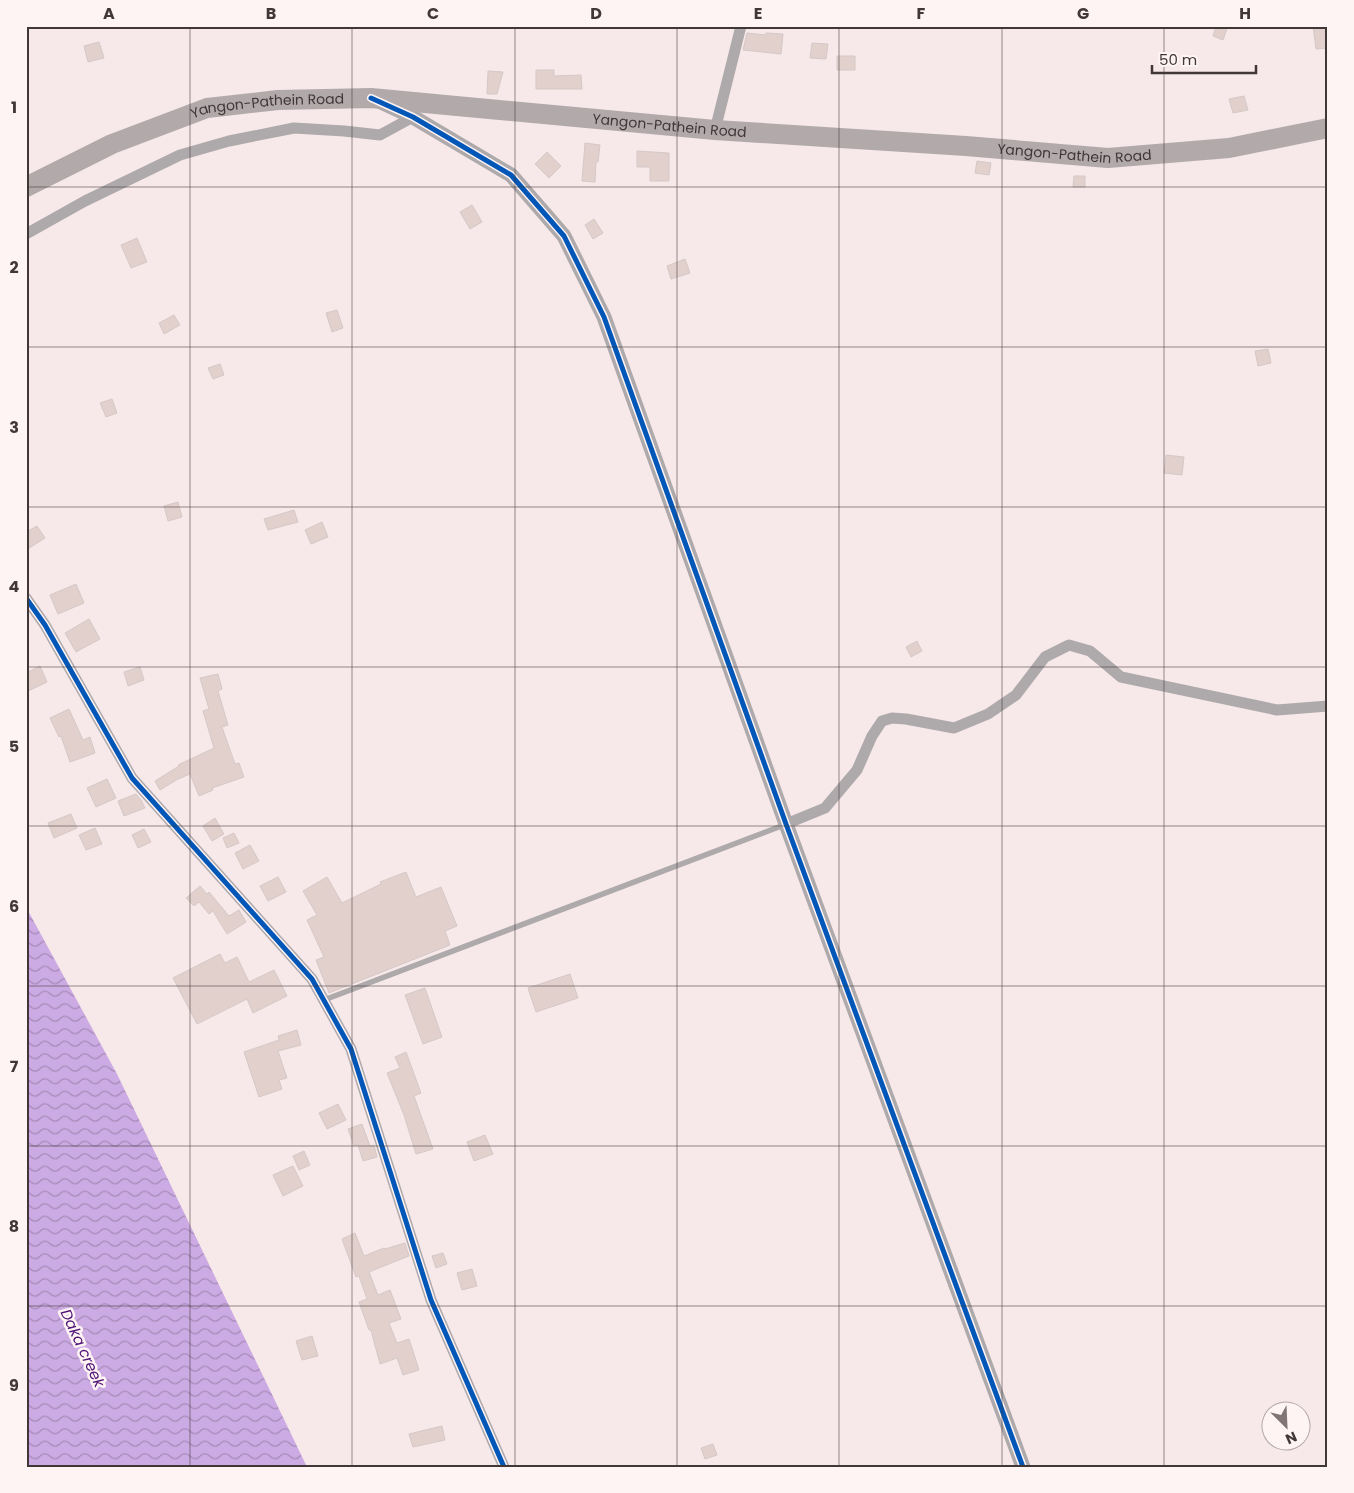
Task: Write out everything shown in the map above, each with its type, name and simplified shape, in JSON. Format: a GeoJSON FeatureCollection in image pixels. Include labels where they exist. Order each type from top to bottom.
{"type":"FeatureCollection","features":[{"type":"Feature","properties":{"kind":"highway","name":"Yangon-Pathein Road"},"geometry":{"type":"LineString","coordinates":[[26,187],[112,144],[207,108],[278,100],[371,98],[715,130],[966,146],[1108,158],[1229,148],[1328,128]]}},
{"type":"Feature","properties":{"kind":"street"},"geometry":{"type":"LineString","coordinates":[[715,130],[742,26]]}},
{"type":"Feature","properties":{"kind":"street"},"geometry":{"type":"LineString","coordinates":[[371,98],[413,117],[511,175],[564,236],[604,317],[786,824],[1022,1467]]}},
{"type":"Feature","properties":{"kind":"street"},"geometry":{"type":"LineString","coordinates":[[26,234],[85,201],[180,156],[229,142],[294,128],[344,130],[380,135],[413,117]]}},
{"type":"Feature","properties":{"kind":"street"},"geometry":{"type":"LineString","coordinates":[[26,598],[46,625],[132,778],[312,979],[351,1049],[431,1300],[504,1467]]}},
{"type":"Feature","properties":{"kind":"street"},"geometry":{"type":"LineString","coordinates":[[786,824],[825,808],[856,770],[872,736],[882,721],[892,718],[906,719],[954,728],[980,718],[1016,695],[1046,657],[1069,645],[1090,651],[1121,676],[1277,710],[1328,706]]}},
{"type":"Feature","properties":{"kind":"lane"},"geometry":{"type":"LineString","coordinates":[[324,1000],[786,824]]}},
{"type":"Feature","properties":{"kind":"water","name":"Daka creek"},"geometry":{"type":"Polygon","coordinates":[[[26,907],[117,1074],[307,1467],[26,1467],[26,907]]]}},
{"type":"Feature","properties":{"kind":"building"},"geometry":{"type":"Polygon","coordinates":[[[1216,26],[1228,26],[1223,40],[1213,36],[1216,26]]]}},
{"type":"Feature","properties":{"kind":"building"},"geometry":{"type":"Polygon","coordinates":[[[1313,26],[1328,26],[1328,48],[1316,49],[1313,26]]]}},
{"type":"Feature","properties":{"kind":"building"},"geometry":{"type":"Polygon","coordinates":[[[747,33],[783,34],[781,54],[743,50],[747,33]]]}},
{"type":"Feature","properties":{"kind":"building"},"geometry":{"type":"Polygon","coordinates":[[[99,42],[104,58],[88,62],[84,46],[99,42]]]}},
{"type":"Feature","properties":{"kind":"building"},"geometry":{"type":"Polygon","coordinates":[[[812,43],[828,44],[826,59],[810,58],[812,43]]]}},
{"type":"Feature","properties":{"kind":"building"},"geometry":{"type":"Polygon","coordinates":[[[837,56],[855,56],[855,70],[837,70],[837,56]]]}},
{"type":"Feature","properties":{"kind":"building"},"geometry":{"type":"Polygon","coordinates":[[[536,70],[554,70],[554,76],[581,75],[582,89],[536,89],[536,70]]]}},
{"type":"Feature","properties":{"kind":"building"},"geometry":{"type":"Polygon","coordinates":[[[488,71],[503,72],[497,94],[487,94],[488,71]]]}},
{"type":"Feature","properties":{"kind":"building"},"geometry":{"type":"Polygon","coordinates":[[[1244,96],[1248,110],[1233,113],[1229,99],[1244,96]]]}},
{"type":"Feature","properties":{"kind":"building"},"geometry":{"type":"Polygon","coordinates":[[[585,143],[600,145],[598,162],[596,162],[595,182],[582,181],[585,143]]]}},
{"type":"Feature","properties":{"kind":"building"},"geometry":{"type":"Polygon","coordinates":[[[637,151],[669,153],[669,181],[650,181],[650,167],[637,167],[637,151]]]}},
{"type":"Feature","properties":{"kind":"building"},"geometry":{"type":"Polygon","coordinates":[[[547,152],[561,166],[549,178],[535,164],[547,152]]]}},
{"type":"Feature","properties":{"kind":"building"},"geometry":{"type":"Polygon","coordinates":[[[977,161],[991,163],[989,175],[975,173],[977,161]]]}},
{"type":"Feature","properties":{"kind":"building"},"geometry":{"type":"Polygon","coordinates":[[[1074,176],[1085,176],[1085,187],[1073,187],[1074,176]]]}},
{"type":"Feature","properties":{"kind":"building"},"geometry":{"type":"Polygon","coordinates":[[[472,205],[482,222],[470,229],[460,212],[472,205]]]}},
{"type":"Feature","properties":{"kind":"building"},"geometry":{"type":"Polygon","coordinates":[[[594,219],[603,233],[593,239],[585,225],[594,219]]]}},
{"type":"Feature","properties":{"kind":"building"},"geometry":{"type":"Polygon","coordinates":[[[137,238],[147,262],[131,268],[121,245],[137,238]]]}},
{"type":"Feature","properties":{"kind":"building"},"geometry":{"type":"Polygon","coordinates":[[[685,259],[690,273],[671,279],[667,266],[685,259]]]}},
{"type":"Feature","properties":{"kind":"building"},"geometry":{"type":"Polygon","coordinates":[[[337,310],[343,328],[332,332],[326,313],[337,310]]]}},
{"type":"Feature","properties":{"kind":"building"},"geometry":{"type":"Polygon","coordinates":[[[174,315],[180,325],[164,334],[159,323],[174,315]]]}},
{"type":"Feature","properties":{"kind":"building"},"geometry":{"type":"Polygon","coordinates":[[[1268,349],[1271,363],[1258,366],[1255,351],[1268,349]]]}},
{"type":"Feature","properties":{"kind":"building"},"geometry":{"type":"Polygon","coordinates":[[[220,364],[224,375],[213,379],[208,368],[220,364]]]}},
{"type":"Feature","properties":{"kind":"building"},"geometry":{"type":"Polygon","coordinates":[[[112,399],[117,413],[106,417],[100,403],[112,399]]]}},
{"type":"Feature","properties":{"kind":"building"},"geometry":{"type":"Polygon","coordinates":[[[1166,455],[1184,457],[1182,475],[1164,473],[1166,455]]]}},
{"type":"Feature","properties":{"kind":"building"},"geometry":{"type":"Polygon","coordinates":[[[178,502],[182,517],[168,521],[164,506],[178,502]]]}},
{"type":"Feature","properties":{"kind":"building"},"geometry":{"type":"Polygon","coordinates":[[[294,510],[298,522],[268,530],[264,519],[294,510]]]}},
{"type":"Feature","properties":{"kind":"building"},"geometry":{"type":"Polygon","coordinates":[[[322,522],[328,537],[311,544],[305,530],[322,522]]]}},
{"type":"Feature","properties":{"kind":"building"},"geometry":{"type":"Polygon","coordinates":[[[37,526],[45,538],[26,550],[26,532],[37,526]]]}},
{"type":"Feature","properties":{"kind":"building"},"geometry":{"type":"Polygon","coordinates":[[[76,584],[84,603],[58,614],[50,595],[76,584]]]}},
{"type":"Feature","properties":{"kind":"building"},"geometry":{"type":"Polygon","coordinates":[[[89,619],[100,639],[76,652],[65,633],[89,619]]]}},
{"type":"Feature","properties":{"kind":"building"},"geometry":{"type":"Polygon","coordinates":[[[917,641],[922,651],[911,657],[906,647],[917,641]]]}},
{"type":"Feature","properties":{"kind":"building"},"geometry":{"type":"Polygon","coordinates":[[[40,666],[47,682],[26,692],[26,673],[40,666]]]}},
{"type":"Feature","properties":{"kind":"building"},"geometry":{"type":"Polygon","coordinates":[[[140,667],[144,680],[128,686],[124,672],[140,667]]]}},
{"type":"Feature","properties":{"kind":"building"},"geometry":{"type":"Polygon","coordinates":[[[218,674],[222,689],[218,691],[228,725],[222,727],[235,764],[239,763],[244,777],[212,788],[213,790],[199,796],[190,774],[160,790],[155,781],[178,765],[214,748],[203,711],[209,709],[200,678],[218,674]]]}},
{"type":"Feature","properties":{"kind":"building"},"geometry":{"type":"Polygon","coordinates":[[[69,709],[83,740],[90,737],[95,753],[70,762],[61,736],[59,737],[50,718],[69,709]]]}},
{"type":"Feature","properties":{"kind":"building"},"geometry":{"type":"Polygon","coordinates":[[[107,779],[116,798],[96,807],[87,788],[107,779]]]}},
{"type":"Feature","properties":{"kind":"building"},"geometry":{"type":"Polygon","coordinates":[[[136,794],[145,808],[124,816],[118,801],[136,794]]]}},
{"type":"Feature","properties":{"kind":"building"},"geometry":{"type":"Polygon","coordinates":[[[71,814],[77,828],[54,838],[48,823],[71,814]]]}},
{"type":"Feature","properties":{"kind":"building"},"geometry":{"type":"Polygon","coordinates":[[[215,818],[224,834],[212,841],[203,826],[215,818]]]}},
{"type":"Feature","properties":{"kind":"building"},"geometry":{"type":"Polygon","coordinates":[[[95,828],[102,844],[86,850],[79,835],[95,828]]]}},
{"type":"Feature","properties":{"kind":"building"},"geometry":{"type":"Polygon","coordinates":[[[144,829],[151,842],[138,848],[132,835],[144,829]]]}},
{"type":"Feature","properties":{"kind":"building"},"geometry":{"type":"Polygon","coordinates":[[[234,833],[239,843],[227,848],[223,838],[234,833]]]}},
{"type":"Feature","properties":{"kind":"building"},"geometry":{"type":"Polygon","coordinates":[[[250,845],[259,861],[243,869],[235,853],[250,845]]]}},
{"type":"Feature","properties":{"kind":"building"},"geometry":{"type":"Polygon","coordinates":[[[406,872],[416,897],[441,887],[457,926],[445,931],[450,945],[329,993],[316,960],[324,957],[307,920],[317,915],[303,891],[327,877],[342,903],[381,884],[380,882],[406,872]]]}},
{"type":"Feature","properties":{"kind":"building"},"geometry":{"type":"Polygon","coordinates":[[[278,877],[286,892],[268,901],[260,886],[278,877]]]}},
{"type":"Feature","properties":{"kind":"building"},"geometry":{"type":"Polygon","coordinates":[[[200,886],[207,894],[209,892],[229,916],[239,910],[246,922],[227,934],[213,911],[209,914],[199,902],[194,906],[186,898],[200,886]]]}},
{"type":"Feature","properties":{"kind":"building"},"geometry":{"type":"Polygon","coordinates":[[[220,954],[225,963],[237,957],[249,982],[274,970],[287,996],[253,1013],[247,999],[197,1024],[173,978],[220,954]]]}},
{"type":"Feature","properties":{"kind":"building"},"geometry":{"type":"Polygon","coordinates":[[[570,974],[578,998],[536,1012],[528,988],[570,974]]]}},
{"type":"Feature","properties":{"kind":"building"},"geometry":{"type":"Polygon","coordinates":[[[425,988],[442,1037],[423,1044],[405,995],[425,988]]]}},
{"type":"Feature","properties":{"kind":"building"},"geometry":{"type":"Polygon","coordinates":[[[297,1030],[301,1045],[278,1051],[287,1078],[279,1080],[282,1089],[259,1097],[244,1052],[279,1040],[278,1036],[297,1030]]]}},
{"type":"Feature","properties":{"kind":"building"},"geometry":{"type":"Polygon","coordinates":[[[406,1052],[421,1093],[414,1096],[433,1149],[416,1154],[404,1115],[387,1073],[400,1068],[395,1057],[406,1052]]]}},
{"type":"Feature","properties":{"kind":"building"},"geometry":{"type":"Polygon","coordinates":[[[338,1104],[346,1120],[327,1129],[319,1113],[338,1104]]]}},
{"type":"Feature","properties":{"kind":"building"},"geometry":{"type":"Polygon","coordinates":[[[362,1124],[370,1146],[374,1145],[377,1157],[363,1161],[358,1145],[354,1146],[348,1129],[362,1124]]]}},
{"type":"Feature","properties":{"kind":"building"},"geometry":{"type":"Polygon","coordinates":[[[485,1135],[493,1154],[474,1161],[467,1142],[485,1135]]]}},
{"type":"Feature","properties":{"kind":"building"},"geometry":{"type":"Polygon","coordinates":[[[304,1151],[310,1165],[299,1170],[293,1156],[304,1151]]]}},
{"type":"Feature","properties":{"kind":"building"},"geometry":{"type":"Polygon","coordinates":[[[293,1166],[303,1186],[283,1196],[273,1175],[293,1166]]]}},
{"type":"Feature","properties":{"kind":"building"},"geometry":{"type":"Polygon","coordinates":[[[355,1233],[364,1256],[384,1248],[405,1243],[409,1256],[369,1272],[378,1295],[390,1290],[401,1319],[389,1323],[397,1343],[409,1339],[419,1370],[403,1375],[397,1358],[380,1364],[371,1330],[369,1330],[359,1302],[367,1299],[359,1276],[356,1277],[342,1239],[355,1233]]]}},
{"type":"Feature","properties":{"kind":"building"},"geometry":{"type":"Polygon","coordinates":[[[443,1253],[447,1264],[436,1268],[432,1256],[443,1253]]]}},
{"type":"Feature","properties":{"kind":"building"},"geometry":{"type":"Polygon","coordinates":[[[472,1269],[477,1286],[462,1290],[457,1273],[472,1269]]]}},
{"type":"Feature","properties":{"kind":"building"},"geometry":{"type":"Polygon","coordinates":[[[312,1336],[318,1356],[302,1360],[296,1341],[312,1336]]]}},
{"type":"Feature","properties":{"kind":"building"},"geometry":{"type":"Polygon","coordinates":[[[442,1426],[445,1440],[413,1447],[409,1434],[442,1426]]]}},
{"type":"Feature","properties":{"kind":"building"},"geometry":{"type":"Polygon","coordinates":[[[713,1444],[717,1455],[705,1459],[701,1448],[713,1444]]]}},
{"type":"Feature","properties":{"kind":"cycle path"},"geometry":{"type":"LineString","coordinates":[[371,98],[413,117],[511,175],[564,236],[604,317],[786,824],[1023,1467]]}},
{"type":"Feature","properties":{"kind":"cycle path"},"geometry":{"type":"LineString","coordinates":[[26,598],[45,625],[132,778],[312,979],[351,1049],[431,1300],[504,1467]]}}]}
